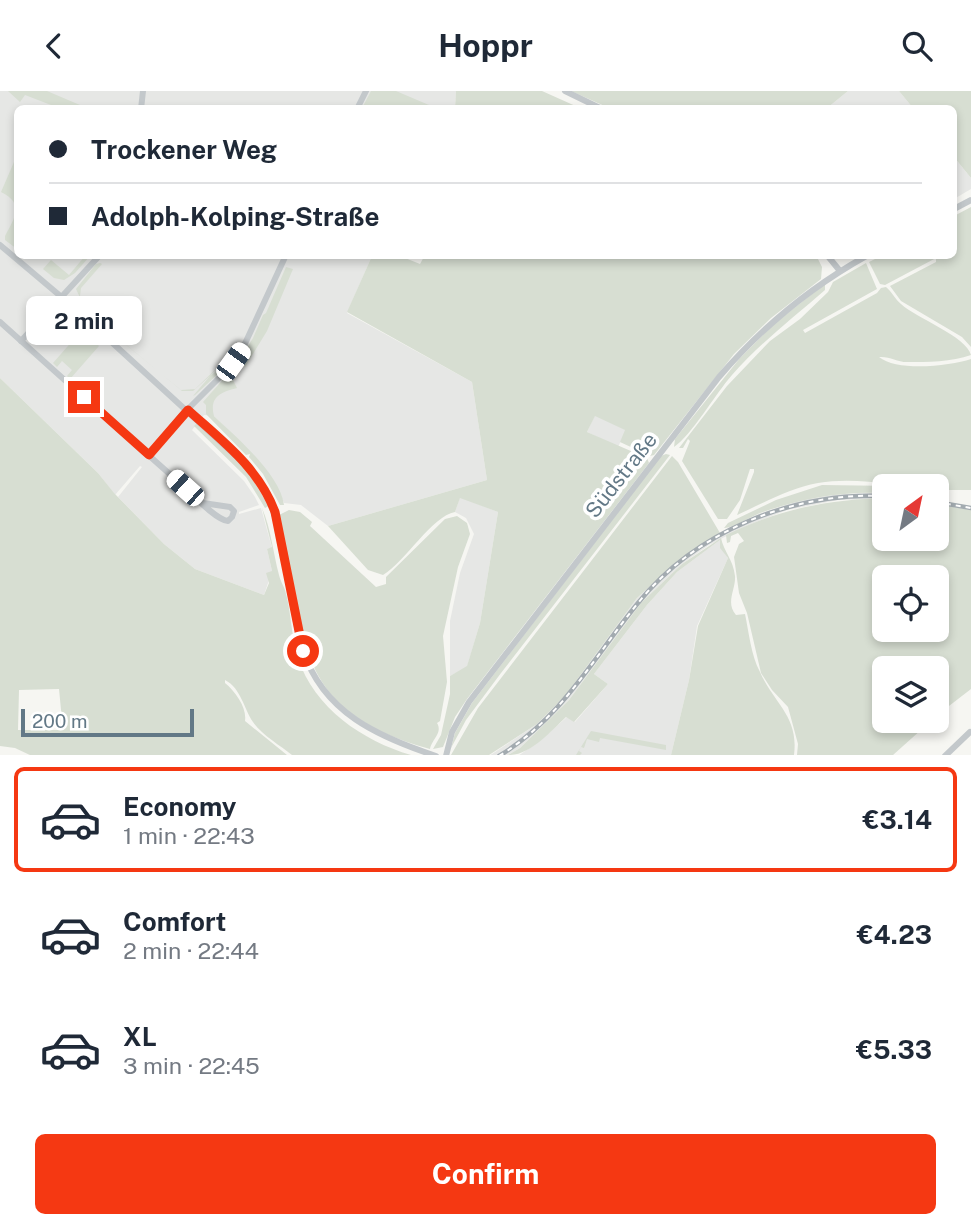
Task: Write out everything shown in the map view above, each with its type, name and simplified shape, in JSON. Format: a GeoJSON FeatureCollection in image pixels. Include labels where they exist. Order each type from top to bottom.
{"type":"FeatureCollection","features":[{"type":"Feature","properties":{"kind":"street"},"geometry":{"type":"LineString","coordinates":[[565,91],[594,105]]}},
{"type":"Feature","properties":{"kind":"street"},"geometry":{"type":"LineString","coordinates":[[0,245],[14,257]]}},
{"type":"Feature","properties":{"kind":"street"},"geometry":{"type":"LineString","coordinates":[[17,259],[188,410],[248,467],[270,499],[281,534],[303,651],[320,684],[341,710],[391,740],[436,755]]}},
{"type":"Feature","properties":{"kind":"street"},"geometry":{"type":"LineString","coordinates":[[21,341],[96,259]]}},
{"type":"Feature","properties":{"kind":"street"},"geometry":{"type":"LineString","coordinates":[[149,455],[228,369],[242,350],[284,259]]}},
{"type":"Feature","properties":{"kind":"street"},"geometry":{"type":"LineString","coordinates":[[830,259],[840,271]]}},
{"type":"Feature","properties":{"kind":"street","name":"Südstraße"},"geometry":{"type":"LineString","coordinates":[[446,755],[452,732],[470,702],[719,377],[773,320],[803,296],[861,259]]}},
{"type":"Feature","properties":{"kind":"street"},"geometry":{"type":"LineString","coordinates":[[0,322],[202,503],[225,521],[232,517],[233,510],[228,506],[202,503]]}},
{"type":"Feature","properties":{"kind":"street"},"geometry":{"type":"LineString","coordinates":[[945,755],[970,732]]}},
{"type":"Feature","properties":{"kind":"shaded area"},"geometry":{"type":"Polygon","coordinates":[[[0,91],[456,91],[455,105],[14,105],[14,259],[371,259],[347,313],[472,382],[487,480],[328,526],[301,505],[284,503],[275,483],[248,450],[214,416],[204,415],[192,430],[244,481],[259,505],[239,514],[261,508],[272,548],[267,549],[272,571],[264,595],[195,569],[164,544],[118,497],[142,467],[140,466],[115,495],[98,473],[0,378],[0,91]]]}},
{"type":"Feature","properties":{"kind":"shaded area"},"geometry":{"type":"Polygon","coordinates":[[[8,91],[47,91],[80,105],[51,105],[25,95],[20,102],[8,91]]]}},
{"type":"Feature","properties":{"kind":"shaded area"},"geometry":{"type":"Polygon","coordinates":[[[371,91],[396,91],[429,105],[364,105],[371,91]]]}},
{"type":"Feature","properties":{"kind":"shaded area"},"geometry":{"type":"Polygon","coordinates":[[[456,91],[542,91],[573,105],[455,105],[456,91]]]}},
{"type":"Feature","properties":{"kind":"shaded area"},"geometry":{"type":"Polygon","coordinates":[[[571,91],[848,91],[831,105],[602,105],[571,91]]]}},
{"type":"Feature","properties":{"kind":"shaded area"},"geometry":{"type":"Polygon","coordinates":[[[848,91],[899,91],[911,105],[831,105],[848,91]]]}},
{"type":"Feature","properties":{"kind":"shaded area"},"geometry":{"type":"Polygon","coordinates":[[[899,91],[971,91],[971,178],[957,161],[957,105],[911,105],[899,91]]]}},
{"type":"Feature","properties":{"kind":"shaded area"},"geometry":{"type":"Polygon","coordinates":[[[957,161],[971,178],[971,189],[957,197],[957,161]]]}},
{"type":"Feature","properties":{"kind":"shaded area"},"geometry":{"type":"Polygon","coordinates":[[[14,162],[14,204],[1,192],[14,162]]]}},
{"type":"Feature","properties":{"kind":"shaded area"},"geometry":{"type":"Polygon","coordinates":[[[971,207],[971,347],[962,337],[901,301],[890,286],[936,262],[936,259],[957,259],[957,214],[971,207]]]}},
{"type":"Feature","properties":{"kind":"shaded area"},"geometry":{"type":"Polygon","coordinates":[[[14,217],[14,247],[5,240],[14,217]]]}},
{"type":"Feature","properties":{"kind":"shaded area"},"geometry":{"type":"Polygon","coordinates":[[[82,259],[87,259],[75,273],[64,280],[54,278],[43,269],[51,260],[69,275],[82,259]]]}},
{"type":"Feature","properties":{"kind":"shaded area"},"geometry":{"type":"Polygon","coordinates":[[[371,259],[408,259],[420,264],[423,259],[818,259],[822,267],[821,279],[771,318],[734,354],[654,455],[650,456],[620,442],[625,430],[595,416],[587,432],[647,458],[649,463],[467,699],[455,717],[443,747],[433,749],[441,735],[450,694],[450,676],[467,666],[480,623],[498,512],[460,498],[455,512],[437,522],[383,575],[368,570],[328,526],[487,480],[472,382],[347,312],[371,259]]]}},
{"type":"Feature","properties":{"kind":"shaded area"},"geometry":{"type":"Polygon","coordinates":[[[875,259],[934,259],[885,285],[880,284],[869,262],[875,259]]]}},
{"type":"Feature","properties":{"kind":"shaded area"},"geometry":{"type":"Polygon","coordinates":[[[100,263],[102,264],[81,288],[83,304],[76,289],[96,264],[100,263]]]}},
{"type":"Feature","properties":{"kind":"shaded area"},"geometry":{"type":"Polygon","coordinates":[[[866,263],[877,289],[803,330],[805,333],[886,287],[908,309],[951,334],[967,348],[971,355],[948,360],[903,362],[879,357],[887,362],[910,366],[950,364],[971,359],[971,490],[949,490],[949,474],[872,474],[872,482],[833,481],[797,488],[737,515],[754,472],[754,469],[750,469],[740,500],[727,519],[718,519],[682,461],[690,441],[688,439],[683,448],[679,448],[727,386],[770,341],[800,319],[828,292],[833,282],[866,263]]]}},
{"type":"Feature","properties":{"kind":"shaded area"},"geometry":{"type":"Polygon","coordinates":[[[286,267],[293,269],[267,331],[245,367],[240,359],[266,313],[286,267]]]}},
{"type":"Feature","properties":{"kind":"shaded area"},"geometry":{"type":"Polygon","coordinates":[[[825,284],[825,290],[743,363],[688,434],[674,447],[675,439],[740,358],[775,323],[825,284]]]}},
{"type":"Feature","properties":{"kind":"shaded area"},"geometry":{"type":"Polygon","coordinates":[[[83,304],[123,342],[106,328],[83,304]]]}},
{"type":"Feature","properties":{"kind":"shaded area"},"geometry":{"type":"Polygon","coordinates":[[[82,330],[99,346],[70,379],[67,376],[72,370],[62,361],[57,367],[53,363],[82,330]]]}},
{"type":"Feature","properties":{"kind":"shaded area"},"geometry":{"type":"Polygon","coordinates":[[[218,367],[193,391],[182,391],[158,371],[181,390],[195,389],[218,367]]]}},
{"type":"Feature","properties":{"kind":"shaded area"},"geometry":{"type":"Polygon","coordinates":[[[219,369],[219,373],[193,396],[219,369]]]}},
{"type":"Feature","properties":{"kind":"shaded area"},"geometry":{"type":"Polygon","coordinates":[[[227,375],[231,376],[237,388],[218,396],[213,404],[214,416],[266,469],[281,493],[284,505],[280,505],[263,474],[249,457],[250,454],[246,455],[206,414],[206,405],[203,402],[227,375]]]}},
{"type":"Feature","properties":{"kind":"shaded area"},"geometry":{"type":"Polygon","coordinates":[[[0,378],[98,473],[164,544],[195,569],[264,595],[269,583],[266,573],[272,571],[267,549],[272,547],[262,508],[270,532],[279,577],[287,597],[298,658],[305,676],[328,707],[342,720],[375,741],[411,755],[292,755],[257,727],[239,693],[225,680],[242,706],[245,721],[287,755],[30,755],[15,748],[0,746],[0,378]],[[59,689],[19,690],[18,730],[63,730],[59,689]]]}},
{"type":"Feature","properties":{"kind":"shaded area"},"geometry":{"type":"Polygon","coordinates":[[[595,415],[626,430],[618,447],[587,432],[595,415]]]}},
{"type":"Feature","properties":{"kind":"shaded area"},"geometry":{"type":"Polygon","coordinates":[[[197,423],[246,469],[269,506],[265,508],[246,477],[194,426],[197,423]]]}},
{"type":"Feature","properties":{"kind":"shaded area"},"geometry":{"type":"Polygon","coordinates":[[[670,455],[466,720],[451,748],[455,733],[472,703],[661,456],[670,455]]]}},
{"type":"Feature","properties":{"kind":"shaded area"},"geometry":{"type":"Polygon","coordinates":[[[672,456],[720,533],[679,560],[637,598],[565,696],[537,724],[489,755],[451,755],[478,708],[672,456]]]}},
{"type":"Feature","properties":{"kind":"shaded area"},"geometry":{"type":"Polygon","coordinates":[[[822,485],[872,486],[872,493],[838,494],[793,503],[724,528],[728,523],[776,500],[822,485]]]}},
{"type":"Feature","properties":{"kind":"shaded area"},"geometry":{"type":"Polygon","coordinates":[[[872,493],[872,499],[838,500],[787,510],[746,526],[709,545],[682,564],[641,603],[569,700],[520,748],[508,755],[490,755],[537,724],[565,696],[637,598],[679,560],[706,540],[761,513],[801,500],[838,494],[872,493]]]}},
{"type":"Feature","properties":{"kind":"shaded area"},"geometry":{"type":"Polygon","coordinates":[[[460,497],[498,512],[480,623],[467,667],[450,676],[450,621],[460,573],[474,534],[466,518],[455,512],[460,497]]]}},
{"type":"Feature","properties":{"kind":"shaded area"},"geometry":{"type":"Polygon","coordinates":[[[872,498],[872,551],[949,551],[949,506],[971,510],[971,689],[949,706],[949,656],[872,656],[872,733],[918,733],[893,755],[797,755],[798,744],[788,707],[761,673],[747,613],[739,593],[734,557],[739,544],[744,541],[738,533],[731,536],[730,542],[727,543],[726,535],[782,513],[819,504],[872,498]]]}},
{"type":"Feature","properties":{"kind":"shaded area"},"geometry":{"type":"Polygon","coordinates":[[[289,510],[300,512],[312,522],[310,526],[376,587],[386,584],[386,577],[445,519],[457,516],[467,523],[470,534],[458,567],[443,636],[447,682],[440,721],[437,723],[438,733],[430,749],[384,733],[350,713],[327,689],[312,662],[302,631],[279,515],[289,510]]]}},
{"type":"Feature","properties":{"kind":"shaded area"},"geometry":{"type":"Polygon","coordinates":[[[721,538],[735,576],[731,605],[736,615],[745,614],[757,665],[793,730],[794,755],[671,755],[689,680],[698,626],[728,558],[720,548],[720,540],[677,572],[647,605],[594,674],[608,684],[574,722],[566,717],[532,747],[508,755],[520,748],[569,700],[641,603],[682,564],[721,538]]]}},
{"type":"Feature","properties":{"kind":"shaded area"},"geometry":{"type":"Polygon","coordinates":[[[720,540],[721,548],[728,558],[697,626],[689,680],[671,755],[519,755],[567,717],[575,722],[608,684],[594,674],[647,605],[677,572],[720,540]]]}},
{"type":"Feature","properties":{"kind":"shaded area"},"geometry":{"type":"Polygon","coordinates":[[[591,731],[666,745],[666,750],[600,738],[599,742],[587,739],[584,748],[581,747],[591,731]]]}},
{"type":"Feature","properties":{"kind":"railway"},"geometry":{"type":"LineString","coordinates":[[500,755],[522,740],[559,705],[638,603],[661,578],[688,555],[717,536],[781,509],[815,501],[872,496]]}},
{"type":"Feature","properties":{"kind":"railway"},"geometry":{"type":"LineString","coordinates":[[949,504],[971,508]]}},
{"type":"Feature","properties":{"kind":"route"},"geometry":{"type":"LineString","coordinates":[[84,397],[149,455],[188,410],[248,467],[265,490],[275,512],[303,651]]}}]}
